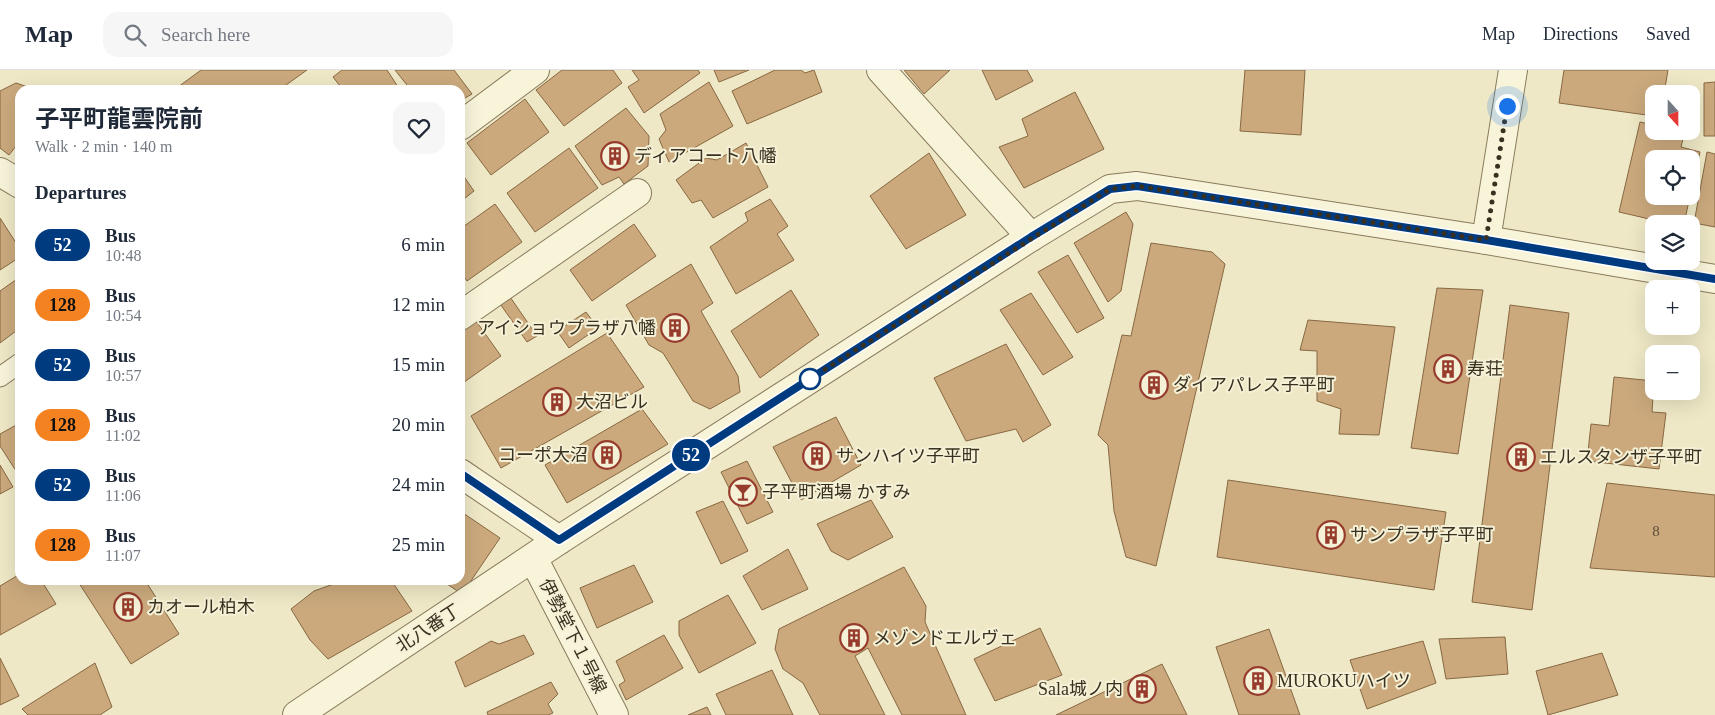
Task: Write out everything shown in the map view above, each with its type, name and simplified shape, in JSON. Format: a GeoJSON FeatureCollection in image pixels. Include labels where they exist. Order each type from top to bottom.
{"type":"FeatureCollection","features":[{"type":"Feature","properties":{"kind":"street"},"geometry":{"type":"LineString","coordinates":[[465,122],[535,70]]}},
{"type":"Feature","properties":{"kind":"street"},"geometry":{"type":"LineString","coordinates":[[881,70],[1031,237]]}},
{"type":"Feature","properties":{"kind":"street"},"geometry":{"type":"LineString","coordinates":[[1486,240],[1513,70]]}},
{"type":"Feature","properties":{"kind":"street"},"geometry":{"type":"LineString","coordinates":[[0,172],[15,181]]}},
{"type":"Feature","properties":{"kind":"street","name":"北八番丁"},"geometry":{"type":"LineString","coordinates":[[297,715],[559,540],[1031,237],[1110,189],[1137,186],[1486,240],[1715,279]]}},
{"type":"Feature","properties":{"kind":"street"},"geometry":{"type":"LineString","coordinates":[[465,312],[637,192]]}},
{"type":"Feature","properties":{"kind":"street"},"geometry":{"type":"LineString","coordinates":[[465,476],[559,540]]}},
{"type":"Feature","properties":{"kind":"street","name":"伊勢堂下１号線"},"geometry":{"type":"LineString","coordinates":[[533,558],[614,715]]}},
{"type":"Feature","properties":{"kind":"lane"},"geometry":{"type":"LineString","coordinates":[[0,376],[15,366]]}},
{"type":"Feature","properties":{"kind":"building"},"geometry":{"type":"Polygon","coordinates":[[[201,70],[307,70],[286,85],[181,85],[201,70]]]}},
{"type":"Feature","properties":{"kind":"building"},"geometry":{"type":"Polygon","coordinates":[[[342,70],[387,70],[397,85],[339,85],[333,77],[342,70]]]}},
{"type":"Feature","properties":{"kind":"building"},"geometry":{"type":"Polygon","coordinates":[[[395,70],[454,70],[472,94],[465,98],[465,85],[407,85],[395,70]]]}},
{"type":"Feature","properties":{"kind":"building"},"geometry":{"type":"Polygon","coordinates":[[[562,70],[613,70],[622,83],[564,126],[536,90],[562,70]]]}},
{"type":"Feature","properties":{"kind":"building"},"geometry":{"type":"Polygon","coordinates":[[[632,70],[698,70],[700,73],[644,113],[628,87],[639,80],[632,70]]]}},
{"type":"Feature","properties":{"kind":"building"},"geometry":{"type":"Polygon","coordinates":[[[714,70],[749,70],[719,82],[714,70]]]}},
{"type":"Feature","properties":{"kind":"building"},"geometry":{"type":"Polygon","coordinates":[[[775,70],[801,70],[805,73],[814,70],[822,92],[747,124],[732,91],[775,70]]]}},
{"type":"Feature","properties":{"kind":"building"},"geometry":{"type":"Polygon","coordinates":[[[904,70],[950,70],[924,94],[904,70]]]}},
{"type":"Feature","properties":{"kind":"building"},"geometry":{"type":"Polygon","coordinates":[[[982,70],[1027,70],[1033,81],[996,100],[982,70]]]}},
{"type":"Feature","properties":{"kind":"building"},"geometry":{"type":"Polygon","coordinates":[[[1245,70],[1305,70],[1301,135],[1240,131],[1245,70]]]}},
{"type":"Feature","properties":{"kind":"building"},"geometry":{"type":"Polygon","coordinates":[[[1564,70],[1668,70],[1666,85],[1645,85],[1645,115],[1559,103],[1564,70]]]}},
{"type":"Feature","properties":{"kind":"building"},"geometry":{"type":"Polygon","coordinates":[[[709,82],[733,126],[669,162],[659,139],[666,130],[660,114],[709,82]]]}},
{"type":"Feature","properties":{"kind":"building"},"geometry":{"type":"Polygon","coordinates":[[[1715,82],[1715,136],[1704,136],[1704,83],[1715,82]]]}},
{"type":"Feature","properties":{"kind":"building"},"geometry":{"type":"Polygon","coordinates":[[[16,83],[22,85],[15,85],[15,147],[9,155],[0,148],[0,91],[16,83]]]}},
{"type":"Feature","properties":{"kind":"building"},"geometry":{"type":"Polygon","coordinates":[[[1075,92],[1104,149],[1024,188],[999,147],[1028,136],[1022,119],[1075,92]]]}},
{"type":"Feature","properties":{"kind":"building"},"geometry":{"type":"Polygon","coordinates":[[[525,99],[549,132],[491,175],[467,143],[525,99]]]}},
{"type":"Feature","properties":{"kind":"building","name":"ディアコート八幡"},"geometry":{"type":"Polygon","coordinates":[[[626,108],[649,136],[648,166],[624,184],[619,177],[602,185],[575,146],[626,108]]]}},
{"type":"Feature","properties":{"kind":"building"},"geometry":{"type":"Polygon","coordinates":[[[1640,122],[1645,123],[1645,140],[1683,140],[1681,147],[1692,150],[1645,150],[1645,205],[1688,205],[1686,215],[1645,215],[1645,218],[1619,212],[1640,122]]]}},
{"type":"Feature","properties":{"kind":"building"},"geometry":{"type":"Polygon","coordinates":[[[746,143],[768,187],[713,218],[701,200],[692,203],[676,180],[706,158],[717,160],[746,143]]]}},
{"type":"Feature","properties":{"kind":"building"},"geometry":{"type":"Polygon","coordinates":[[[569,148],[598,188],[535,232],[507,193],[569,148]]]}},
{"type":"Feature","properties":{"kind":"building"},"geometry":{"type":"Polygon","coordinates":[[[1707,152],[1715,154],[1715,227],[1700,224],[1700,215],[1695,215],[1697,205],[1700,205],[1700,190],[1707,152]]]}},
{"type":"Feature","properties":{"kind":"building"},"geometry":{"type":"Polygon","coordinates":[[[929,153],[966,215],[906,249],[870,196],[929,153]]]}},
{"type":"Feature","properties":{"kind":"building"},"geometry":{"type":"Polygon","coordinates":[[[465,178],[474,191],[465,198],[465,178]]]}},
{"type":"Feature","properties":{"kind":"building"},"geometry":{"type":"Polygon","coordinates":[[[770,199],[788,226],[777,234],[794,260],[736,294],[710,247],[748,221],[745,213],[770,199]]]}},
{"type":"Feature","properties":{"kind":"building"},"geometry":{"type":"Polygon","coordinates":[[[495,204],[522,242],[467,281],[465,278],[465,225],[495,204]]]}},
{"type":"Feature","properties":{"kind":"building"},"geometry":{"type":"Polygon","coordinates":[[[1126,212],[1133,224],[1121,291],[1108,302],[1074,243],[1126,212]]]}},
{"type":"Feature","properties":{"kind":"building"},"geometry":{"type":"Polygon","coordinates":[[[0,218],[15,241],[15,260],[0,270],[0,218]]]}},
{"type":"Feature","properties":{"kind":"building"},"geometry":{"type":"Polygon","coordinates":[[[634,224],[656,256],[592,301],[570,270],[634,224]]]}},
{"type":"Feature","properties":{"kind":"building","name":"ダイアパレス子平町"},"geometry":{"type":"Polygon","coordinates":[[[1151,243],[1212,252],[1225,264],[1156,566],[1126,557],[1114,511],[1108,445],[1098,435],[1122,335],[1131,336],[1151,243]]]}},
{"type":"Feature","properties":{"kind":"building"},"geometry":{"type":"Polygon","coordinates":[[[1068,255],[1104,318],[1077,333],[1038,272],[1068,255]]]}},
{"type":"Feature","properties":{"kind":"building","name":"アイショウプラザ八幡"},"geometry":{"type":"Polygon","coordinates":[[[691,264],[713,303],[701,311],[738,376],[740,392],[710,409],[693,401],[663,353],[649,345],[626,305],[691,264]]]}},
{"type":"Feature","properties":{"kind":"building"},"geometry":{"type":"Polygon","coordinates":[[[15,280],[15,332],[0,343],[0,291],[15,280]]]}},
{"type":"Feature","properties":{"kind":"building","name":"寿荘"},"geometry":{"type":"Polygon","coordinates":[[[1437,288],[1483,290],[1458,454],[1411,448],[1437,288]]]}},
{"type":"Feature","properties":{"kind":"building"},"geometry":{"type":"Polygon","coordinates":[[[791,290],[819,335],[760,378],[731,331],[791,290]]]}},
{"type":"Feature","properties":{"kind":"building"},"geometry":{"type":"Polygon","coordinates":[[[1031,293],[1073,357],[1043,375],[1000,310],[1031,293]]]}},
{"type":"Feature","properties":{"kind":"building"},"geometry":{"type":"Polygon","coordinates":[[[508,294],[537,336],[527,342],[498,301],[508,294]]]}},
{"type":"Feature","properties":{"kind":"building","name":"エルスタンザ子平町"},"geometry":{"type":"Polygon","coordinates":[[[1510,305],[1569,313],[1532,610],[1472,602],[1510,305]]]}},
{"type":"Feature","properties":{"kind":"building"},"geometry":{"type":"Polygon","coordinates":[[[586,312],[598,328],[569,348],[557,331],[586,312]]]}},
{"type":"Feature","properties":{"kind":"building"},"geometry":{"type":"Polygon","coordinates":[[[1308,320],[1395,327],[1379,435],[1339,434],[1341,409],[1317,401],[1317,351],[1300,350],[1308,320]]]}},
{"type":"Feature","properties":{"kind":"building"},"geometry":{"type":"Polygon","coordinates":[[[476,321],[501,356],[465,381],[465,329],[476,321]]]}},
{"type":"Feature","properties":{"kind":"building","name":"大沼ビル"},"geometry":{"type":"Polygon","coordinates":[[[607,333],[644,387],[501,468],[471,416],[607,333]]]}},
{"type":"Feature","properties":{"kind":"building"},"geometry":{"type":"Polygon","coordinates":[[[1006,344],[1051,425],[1023,442],[1016,429],[966,441],[934,378],[1006,344]]]}},
{"type":"Feature","properties":{"kind":"building"},"geometry":{"type":"Polygon","coordinates":[[[1614,377],[1645,380],[1645,400],[1653,400],[1652,412],[1666,413],[1659,469],[1587,461],[1591,424],[1609,426],[1614,377]]]}},
{"type":"Feature","properties":{"kind":"building","name":"コーポ大沼"},"geometry":{"type":"Polygon","coordinates":[[[642,409],[668,444],[567,503],[545,465],[642,409]]]}},
{"type":"Feature","properties":{"kind":"building","name":"サンハイツ子平町"},"geometry":{"type":"Polygon","coordinates":[[[836,417],[861,465],[801,500],[773,447],[836,417]]]}},
{"type":"Feature","properties":{"kind":"building"},"geometry":{"type":"Polygon","coordinates":[[[15,426],[15,469],[0,446],[0,434],[15,426]]]}},
{"type":"Feature","properties":{"kind":"building"},"geometry":{"type":"Polygon","coordinates":[[[747,461],[773,512],[747,524],[721,472],[747,461]]]}},
{"type":"Feature","properties":{"kind":"building"},"geometry":{"type":"Polygon","coordinates":[[[0,465],[13,487],[0,494],[0,465]]]}},
{"type":"Feature","properties":{"kind":"building","name":"サンプラザ子平町"},"geometry":{"type":"Polygon","coordinates":[[[1228,480],[1446,512],[1434,590],[1217,557],[1228,480]]]}},
{"type":"Feature","properties":{"kind":"building"},"geometry":{"type":"Polygon","coordinates":[[[1607,483],[1715,495],[1715,577],[1590,568],[1607,483]]]}},
{"type":"Feature","properties":{"kind":"building"},"geometry":{"type":"Polygon","coordinates":[[[871,500],[893,537],[848,560],[831,551],[817,524],[871,500]]]}},
{"type":"Feature","properties":{"kind":"building"},"geometry":{"type":"Polygon","coordinates":[[[723,501],[748,551],[721,564],[696,512],[723,501]]]}},
{"type":"Feature","properties":{"kind":"building"},"geometry":{"type":"Polygon","coordinates":[[[465,514],[500,538],[462,594],[448,585],[465,585],[465,514]]]}},
{"type":"Feature","properties":{"kind":"building"},"geometry":{"type":"Polygon","coordinates":[[[788,549],[808,589],[762,610],[743,576],[788,549]]]}},
{"type":"Feature","properties":{"kind":"building"},"geometry":{"type":"Polygon","coordinates":[[[634,565],[653,602],[597,628],[580,588],[634,565]]]}},
{"type":"Feature","properties":{"kind":"building","name":"メゾンドエルヴェ"},"geometry":{"type":"Polygon","coordinates":[[[904,567],[926,606],[925,622],[966,715],[902,715],[868,648],[855,656],[885,715],[820,715],[803,683],[783,669],[775,649],[779,629],[904,567]]]}},
{"type":"Feature","properties":{"kind":"building"},"geometry":{"type":"Polygon","coordinates":[[[15,577],[15,585],[44,585],[56,604],[0,635],[0,586],[15,577]]]}},
{"type":"Feature","properties":{"kind":"building","name":"カオール柏木"},"geometry":{"type":"Polygon","coordinates":[[[80,585],[148,585],[179,634],[131,664],[80,585]]]}},
{"type":"Feature","properties":{"kind":"building"},"geometry":{"type":"Polygon","coordinates":[[[331,585],[394,585],[412,611],[328,659],[310,640],[291,609],[314,591],[331,585]]]}},
{"type":"Feature","properties":{"kind":"building"},"geometry":{"type":"Polygon","coordinates":[[[728,595],[756,643],[699,673],[679,635],[679,621],[728,595]]]}},
{"type":"Feature","properties":{"kind":"building"},"geometry":{"type":"Polygon","coordinates":[[[1040,628],[1062,675],[995,701],[974,659],[1040,628]]]}},
{"type":"Feature","properties":{"kind":"building","name":"MUROKUハイツ"},"geometry":{"type":"Polygon","coordinates":[[[1269,629],[1300,715],[1239,715],[1216,647],[1269,629]]]}},
{"type":"Feature","properties":{"kind":"building"},"geometry":{"type":"Polygon","coordinates":[[[524,635],[534,654],[465,687],[455,662],[491,641],[499,644],[524,635]]]}},
{"type":"Feature","properties":{"kind":"building"},"geometry":{"type":"Polygon","coordinates":[[[664,635],[683,668],[626,700],[619,685],[625,681],[616,661],[664,635]]]}},
{"type":"Feature","properties":{"kind":"building"},"geometry":{"type":"Polygon","coordinates":[[[1505,637],[1508,674],[1446,679],[1439,639],[1505,637]]]}},
{"type":"Feature","properties":{"kind":"building"},"geometry":{"type":"Polygon","coordinates":[[[1423,641],[1436,683],[1367,709],[1350,660],[1423,641]]]}},
{"type":"Feature","properties":{"kind":"building"},"geometry":{"type":"Polygon","coordinates":[[[1602,653],[1618,695],[1548,715],[1536,671],[1602,653]]]}},
{"type":"Feature","properties":{"kind":"building"},"geometry":{"type":"Polygon","coordinates":[[[0,658],[19,696],[0,705],[0,658]]]}},
{"type":"Feature","properties":{"kind":"building"},"geometry":{"type":"Polygon","coordinates":[[[95,663],[112,707],[100,715],[28,715],[22,709],[95,663]]]}},
{"type":"Feature","properties":{"kind":"building","name":"Sala城ノ内"},"geometry":{"type":"Polygon","coordinates":[[[1162,664],[1187,715],[1056,715],[1162,664]]]}},
{"type":"Feature","properties":{"kind":"building"},"geometry":{"type":"Polygon","coordinates":[[[772,670],[793,715],[726,715],[716,694],[772,670]]]}},
{"type":"Feature","properties":{"kind":"building"},"geometry":{"type":"Polygon","coordinates":[[[551,682],[558,694],[548,704],[553,713],[548,715],[488,715],[487,712],[551,682]]]}},
{"type":"Feature","properties":{"kind":"building"},"geometry":{"type":"Polygon","coordinates":[[[707,707],[711,715],[688,715],[707,707]]]}},
{"type":"Feature","properties":{"kind":"bus line","name":"52"},"geometry":{"type":"LineString","coordinates":[[465,476],[559,540],[1031,237],[1110,189],[1137,186],[1486,240],[1715,279]]}},
{"type":"Feature","properties":{"kind":"place","name":"ディアコート八幡"},"geometry":{"type":"Point","coordinates":[615,156]}},
{"type":"Feature","properties":{"kind":"place","name":"アイショウプラザ八幡"},"geometry":{"type":"Point","coordinates":[675,328]}},
{"type":"Feature","properties":{"kind":"place","name":"寿荘"},"geometry":{"type":"Point","coordinates":[1448,369]}},
{"type":"Feature","properties":{"kind":"place","name":"ダイアパレス子平町"},"geometry":{"type":"Point","coordinates":[1154,385]}},
{"type":"Feature","properties":{"kind":"place","name":"大沼ビル"},"geometry":{"type":"Point","coordinates":[557,402]}},
{"type":"Feature","properties":{"kind":"place","name":"コーポ大沼"},"geometry":{"type":"Point","coordinates":[607,455]}},
{"type":"Feature","properties":{"kind":"place","name":"サンハイツ子平町"},"geometry":{"type":"Point","coordinates":[817,456]}},
{"type":"Feature","properties":{"kind":"place","name":"エルスタンザ子平町"},"geometry":{"type":"Point","coordinates":[1521,457]}},
{"type":"Feature","properties":{"kind":"place","name":"子平町酒場 かすみ"},"geometry":{"type":"Point","coordinates":[743,492]}},
{"type":"Feature","properties":{"kind":"place","name":"サンプラザ子平町"},"geometry":{"type":"Point","coordinates":[1331,535]}},
{"type":"Feature","properties":{"kind":"place","name":"カオール柏木"},"geometry":{"type":"Point","coordinates":[128,607]}},
{"type":"Feature","properties":{"kind":"place","name":"メゾンドエルヴェ"},"geometry":{"type":"Point","coordinates":[854,638]}},
{"type":"Feature","properties":{"kind":"place","name":"MUROKUハイツ"},"geometry":{"type":"Point","coordinates":[1258,681]}},
{"type":"Feature","properties":{"kind":"place","name":"Sala城ノ内"},"geometry":{"type":"Point","coordinates":[1142,689]}},
{"type":"Feature","properties":{"kind":"route"},"geometry":{"type":"LineString","coordinates":[[810,379],[1031,237],[1110,189],[1137,186],[1486,240],[1507,106]]}}]}
